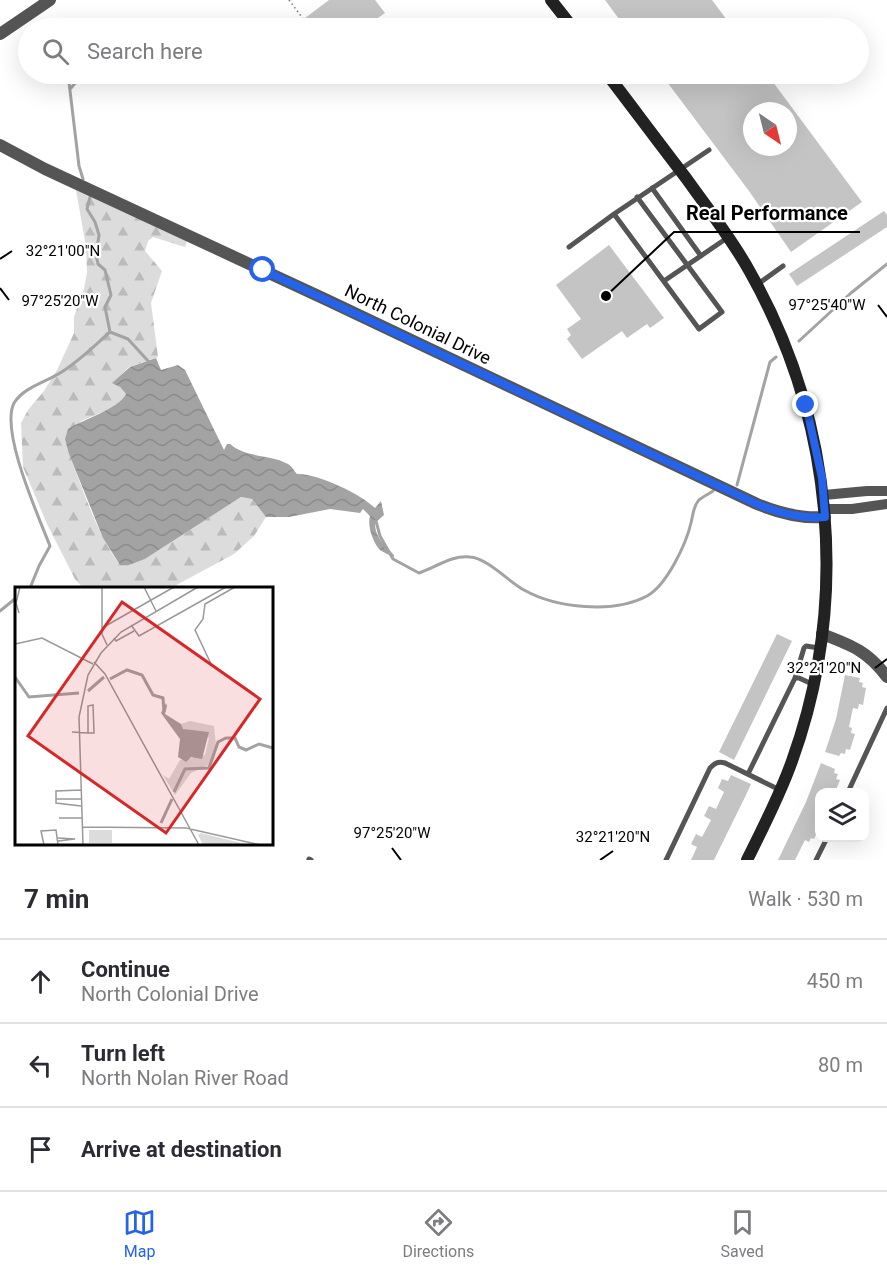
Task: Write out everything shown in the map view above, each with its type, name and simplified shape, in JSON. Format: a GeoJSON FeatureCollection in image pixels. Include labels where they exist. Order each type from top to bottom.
{"type":"FeatureCollection","features":[{"type":"Feature","properties":{"kind":"main road"},"geometry":{"type":"LineString","coordinates":[[551,0],[565,18]]}},
{"type":"Feature","properties":{"kind":"main road"},"geometry":{"type":"LineString","coordinates":[[614,84],[728,237],[757,284],[795,368],[816,444],[824,495],[826,579],[822,634],[814,685],[802,732],[780,790],[747,860]]}},
{"type":"Feature","properties":{"kind":"street"},"geometry":{"type":"LineString","coordinates":[[24,18],[50,0]]}},
{"type":"Feature","properties":{"kind":"street"},"geometry":{"type":"LineString","coordinates":[[0,34],[18,22]]}},
{"type":"Feature","properties":{"kind":"street","name":"North Colonial Drive"},"geometry":{"type":"LineString","coordinates":[[0,145],[55,174],[757,504],[788,515],[805,518],[825,513]]}},
{"type":"Feature","properties":{"kind":"street"},"geometry":{"type":"LineString","coordinates":[[824,495],[887,491]]}},
{"type":"Feature","properties":{"kind":"street"},"geometry":{"type":"LineString","coordinates":[[825,513],[887,504]]}},
{"type":"Feature","properties":{"kind":"street"},"geometry":{"type":"LineString","coordinates":[[822,634],[852,645],[867,654],[887,677]]}},
{"type":"Feature","properties":{"kind":"lane"},"geometry":{"type":"LineString","coordinates":[[569,247],[637,196],[707,151]]}},
{"type":"Feature","properties":{"kind":"lane"},"geometry":{"type":"LineString","coordinates":[[652,188],[701,256]]}},
{"type":"Feature","properties":{"kind":"lane"},"geometry":{"type":"LineString","coordinates":[[614,214],[699,329],[707,324],[722,312],[637,196]]}},
{"type":"Feature","properties":{"kind":"lane"},"geometry":{"type":"LineString","coordinates":[[664,281],[728,237]]}},
{"type":"Feature","properties":{"kind":"lane"},"geometry":{"type":"LineString","coordinates":[[757,284],[783,266]]}},
{"type":"Feature","properties":{"kind":"lane"},"geometry":{"type":"LineString","coordinates":[[748,774],[795,678],[804,648],[806,646],[820,648]]}},
{"type":"Feature","properties":{"kind":"lane"},"geometry":{"type":"LineString","coordinates":[[795,678],[814,685]]}},
{"type":"Feature","properties":{"kind":"lane"},"geometry":{"type":"LineString","coordinates":[[850,788],[887,708]]}},
{"type":"Feature","properties":{"kind":"lane"},"geometry":{"type":"LineString","coordinates":[[666,860],[710,768],[721,762],[780,790]]}},
{"type":"Feature","properties":{"kind":"lane"},"geometry":{"type":"LineString","coordinates":[[816,860],[824,842]]}},
{"type":"Feature","properties":{"kind":"path"},"geometry":{"type":"LineString","coordinates":[[289,0],[302,18]]}},
{"type":"Feature","properties":{"kind":"green space"},"geometry":{"type":"Polygon","coordinates":[[[76,190],[187,241],[185,247],[153,237],[148,241],[145,251],[162,271],[151,303],[158,357],[129,367],[113,383],[126,394],[117,404],[80,422],[69,454],[91,511],[120,565],[129,565],[145,559],[241,497],[252,499],[266,517],[254,536],[234,554],[173,587],[82,587],[75,579],[47,524],[23,467],[21,423],[57,370],[74,333],[74,317],[84,289],[87,272],[86,247],[76,190]]]}},
{"type":"Feature","properties":{"kind":"water"},"geometry":{"type":"Polygon","coordinates":[[[156,358],[161,370],[178,365],[185,370],[224,450],[227,444],[230,444],[243,452],[281,461],[289,465],[297,474],[316,477],[338,485],[375,508],[381,501],[384,515],[375,523],[375,528],[394,557],[377,547],[370,529],[370,516],[363,509],[360,513],[330,509],[289,517],[266,517],[252,499],[241,497],[145,559],[129,565],[120,565],[103,538],[65,439],[68,429],[108,409],[122,399],[126,394],[112,383],[130,367],[156,358]]]}},
{"type":"Feature","properties":{"kind":"building"},"geometry":{"type":"Polygon","coordinates":[[[329,0],[375,0],[385,13],[378,18],[305,18],[329,0]]]}},
{"type":"Feature","properties":{"kind":"building"},"geometry":{"type":"Polygon","coordinates":[[[605,0],[712,0],[726,18],[618,18],[605,0]]]}},
{"type":"Feature","properties":{"kind":"building"},"geometry":{"type":"Polygon","coordinates":[[[669,84],[774,84],[788,102],[743,102],[743,156],[797,156],[797,114],[862,202],[791,252],[749,191],[669,84]]]}},
{"type":"Feature","properties":{"kind":"building"},"geometry":{"type":"Polygon","coordinates":[[[884,211],[887,215],[887,227],[797,286],[789,274],[884,211]]]}},
{"type":"Feature","properties":{"kind":"building"},"geometry":{"type":"Polygon","coordinates":[[[609,245],[664,318],[650,328],[647,324],[627,338],[622,331],[582,359],[567,339],[571,335],[567,329],[581,319],[556,285],[609,245]]]}},
{"type":"Feature","properties":{"kind":"building"},"geometry":{"type":"Polygon","coordinates":[[[777,634],[792,641],[734,760],[719,752],[777,634]]]}},
{"type":"Feature","properties":{"kind":"building"},"geometry":{"type":"Polygon","coordinates":[[[845,675],[860,678],[859,682],[863,683],[862,687],[866,688],[863,705],[859,704],[858,709],[853,708],[849,727],[852,728],[851,733],[855,734],[850,750],[846,749],[845,754],[841,753],[839,756],[825,752],[836,719],[845,675]]]}},
{"type":"Feature","properties":{"kind":"building"},"geometry":{"type":"Polygon","coordinates":[[[821,763],[835,769],[834,773],[838,774],[836,779],[840,780],[837,788],[815,788],[814,839],[811,838],[809,842],[805,840],[795,860],[778,860],[806,802],[821,763]]]}},
{"type":"Feature","properties":{"kind":"building"},"geometry":{"type":"Polygon","coordinates":[[[731,775],[751,784],[746,795],[714,860],[691,860],[697,847],[691,844],[696,834],[702,837],[711,820],[704,816],[709,806],[716,809],[724,792],[718,788],[722,779],[728,781],[731,775]]]}},
{"type":"Feature","properties":{"kind":"waterway"},"geometry":{"type":"LineString","coordinates":[[69,84],[79,166],[83,179]]}},
{"type":"Feature","properties":{"kind":"waterway"},"geometry":{"type":"LineString","coordinates":[[71,88],[74,84]]}},
{"type":"Feature","properties":{"kind":"waterway"},"geometry":{"type":"LineString","coordinates":[[30,587],[50,546],[22,473],[12,433],[11,416],[18,397],[67,369],[110,332],[105,307],[111,295],[105,270],[98,264],[96,255],[99,235],[95,222],[87,209],[90,197]]}},
{"type":"Feature","properties":{"kind":"waterway"},"geometry":{"type":"LineString","coordinates":[[799,341],[851,293],[887,264]]}},
{"type":"Feature","properties":{"kind":"waterway"},"geometry":{"type":"LineString","coordinates":[[110,332],[128,339],[149,362]]}},
{"type":"Feature","properties":{"kind":"waterway"},"geometry":{"type":"LineString","coordinates":[[737,485],[770,362],[776,357]]}},
{"type":"Feature","properties":{"kind":"waterway"},"geometry":{"type":"LineString","coordinates":[[376,521],[380,536],[393,559],[419,573],[450,560],[463,557],[477,558],[524,590],[537,596],[568,605],[602,607],[634,602],[647,596],[662,583],[680,552],[696,504],[713,491]]}},
{"type":"Feature","properties":{"kind":"waterway"},"geometry":{"type":"LineString","coordinates":[[0,611],[15,599]]}},
{"type":"Feature","properties":{"kind":"place","name":"Real Performance"},"geometry":{"type":"Point","coordinates":[606,296]}},
{"type":"Feature","properties":{"kind":"route"},"geometry":{"type":"LineString","coordinates":[[263,270],[757,504],[788,515],[805,518],[825,517],[822,478],[806,405]]}}]}
